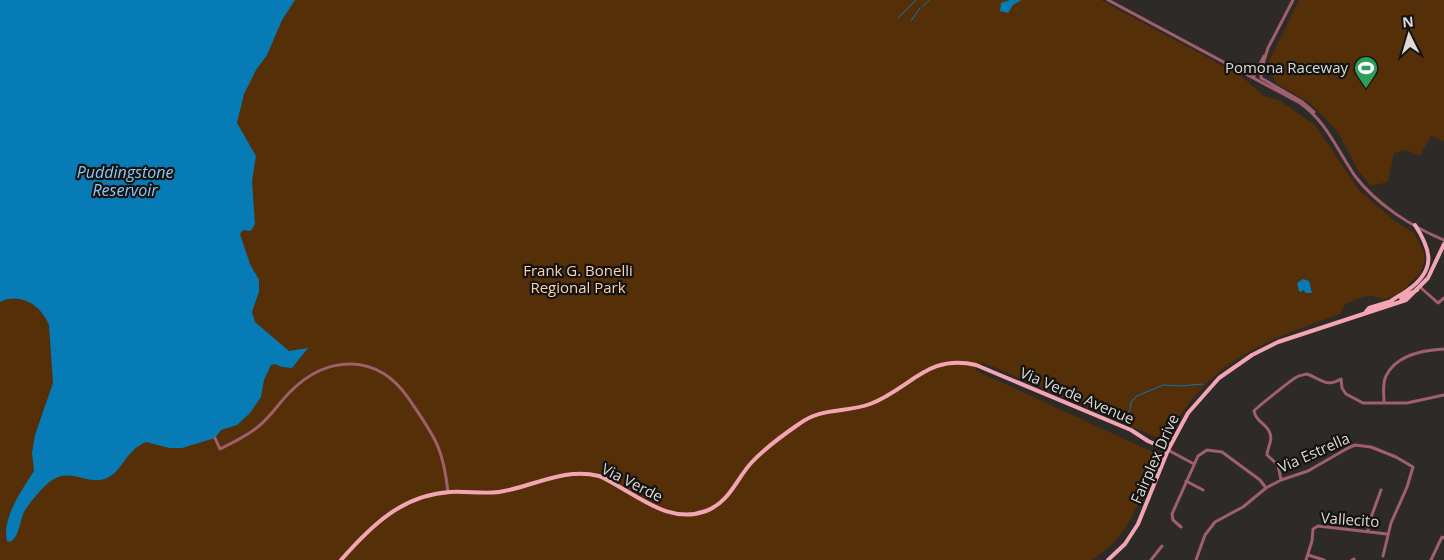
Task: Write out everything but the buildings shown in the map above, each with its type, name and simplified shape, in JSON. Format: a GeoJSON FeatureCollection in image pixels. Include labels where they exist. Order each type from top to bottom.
{"type":"FeatureCollection","features":[{"type":"Feature","properties":{"kind":"main road"},"geometry":{"type":"LineString","coordinates":[[1391,301],[1413,286],[1428,266],[1429,251],[1415,225]]}},
{"type":"Feature","properties":{"kind":"main road","name":"Fairplex Drive"},"geometry":{"type":"LineString","coordinates":[[1365,312],[1371,313],[1397,304],[1414,295],[1435,268],[1444,244]]}},
{"type":"Feature","properties":{"kind":"main road","name":"Fairplex Drive"},"geometry":{"type":"LineString","coordinates":[[1108,560],[1125,544],[1138,524],[1168,450],[1188,413],[1199,398],[1241,362],[1278,342],[1365,312],[1369,308],[1418,289]]}},
{"type":"Feature","properties":{"kind":"main road","name":"Via Verde"},"geometry":{"type":"LineString","coordinates":[[341,560],[369,529],[386,515],[420,498],[448,492],[499,492],[558,476],[580,473],[601,476],[664,512],[686,514],[706,511],[733,490],[752,462],[806,419],[826,411],[871,403],[921,372],[940,364],[958,362],[976,365]]}},
{"type":"Feature","properties":{"kind":"main road","name":"Via Verde Avenue"},"geometry":{"type":"LineString","coordinates":[[976,365],[1131,430],[1148,442],[1168,450]]}},
{"type":"Feature","properties":{"kind":"street"},"geometry":{"type":"LineString","coordinates":[[1108,0],[1300,103],[1326,128]]}},
{"type":"Feature","properties":{"kind":"street"},"geometry":{"type":"LineString","coordinates":[[1253,78],[1294,0]]}},
{"type":"Feature","properties":{"kind":"street"},"geometry":{"type":"LineString","coordinates":[[1268,48],[1261,70],[1261,78],[1301,101],[1324,122],[1353,173],[1368,191],[1415,225],[1444,240]]}},
{"type":"Feature","properties":{"kind":"street"},"geometry":{"type":"LineString","coordinates":[[1418,289],[1438,303],[1444,298]]}},
{"type":"Feature","properties":{"kind":"street"},"geometry":{"type":"LineString","coordinates":[[1384,403],[1384,383],[1387,374],[1392,369],[1408,356],[1417,352],[1444,349]]}},
{"type":"Feature","properties":{"kind":"street"},"geometry":{"type":"LineString","coordinates":[[215,438],[220,449],[244,438],[260,425],[290,391],[320,370],[345,363],[366,365],[383,373],[405,393],[439,444],[445,463],[448,492]]}},
{"type":"Feature","properties":{"kind":"street"},"geometry":{"type":"LineString","coordinates":[[1281,480],[1278,464],[1267,456],[1271,440],[1270,431],[1255,415],[1255,408],[1274,396],[1297,377],[1307,374],[1324,384],[1334,383],[1341,379],[1342,388],[1352,399],[1363,403],[1407,403],[1444,395]]}},
{"type":"Feature","properties":{"kind":"street","name":"Via Estrella"},"geometry":{"type":"LineString","coordinates":[[1196,560],[1205,535],[1215,522],[1243,507],[1266,488],[1281,480],[1308,471],[1356,445],[1371,447],[1396,456],[1413,467],[1407,487],[1387,534]]}},
{"type":"Feature","properties":{"kind":"street"},"geometry":{"type":"LineString","coordinates":[[1168,450],[1194,464]]}},
{"type":"Feature","properties":{"kind":"street"},"geometry":{"type":"LineString","coordinates":[[1181,527],[1173,520],[1172,514],[1194,464],[1202,452],[1218,450],[1260,480],[1266,488]]}},
{"type":"Feature","properties":{"kind":"street"},"geometry":{"type":"LineString","coordinates":[[1186,482],[1203,490]]}},
{"type":"Feature","properties":{"kind":"street"},"geometry":{"type":"LineString","coordinates":[[1368,531],[1381,490]]}},
{"type":"Feature","properties":{"kind":"street","name":"Vallecito"},"geometry":{"type":"LineString","coordinates":[[1306,560],[1313,529],[1318,526],[1387,534]]}},
{"type":"Feature","properties":{"kind":"street"},"geometry":{"type":"LineString","coordinates":[[1383,556],[1387,534]]}},
{"type":"Feature","properties":{"kind":"street"},"geometry":{"type":"LineString","coordinates":[[1431,560],[1442,537],[1444,538]]}},
{"type":"Feature","properties":{"kind":"street"},"geometry":{"type":"LineString","coordinates":[[1151,560],[1162,546]]}},
{"type":"Feature","properties":{"kind":"street"},"geometry":{"type":"LineString","coordinates":[[1308,555],[1324,560]]}},
{"type":"Feature","properties":{"kind":"green space","name":"Frank G. Bonelli Regional Park"},"geometry":{"type":"Polygon","coordinates":[[[0,0],[1101,0],[1240,75],[1264,96],[1279,100],[1315,125],[1359,190],[1395,221],[1414,233],[1424,252],[1425,259],[1421,272],[1399,294],[1383,300],[1379,297],[1370,296],[1355,300],[1345,304],[1340,314],[1286,334],[1240,357],[1219,372],[1200,390],[1183,411],[1167,438],[1163,440],[982,362],[975,370],[1157,454],[1140,499],[1126,528],[1105,551],[1091,560],[0,560],[0,0]]]}},
{"type":"Feature","properties":{"kind":"green space","name":"Pomona Raceway"},"geometry":{"type":"Polygon","coordinates":[[[1299,0],[1444,0],[1444,141],[1431,136],[1420,156],[1406,150],[1394,153],[1388,182],[1371,186],[1359,172],[1337,131],[1310,103],[1276,83],[1267,65],[1299,0]]]}},
{"type":"Feature","properties":{"kind":"water","name":"Puddingstone Reservoir"},"geometry":{"type":"Polygon","coordinates":[[[0,0],[295,0],[282,20],[267,55],[256,70],[244,94],[237,123],[256,156],[252,181],[255,224],[251,231],[243,230],[240,234],[250,264],[259,280],[259,292],[252,312],[255,322],[289,351],[308,348],[292,368],[275,364],[271,365],[264,380],[261,397],[250,413],[237,425],[221,430],[215,438],[182,448],[169,448],[146,442],[133,450],[116,471],[107,478],[92,480],[70,475],[54,479],[37,494],[24,512],[15,537],[10,542],[7,541],[7,523],[14,504],[34,471],[32,453],[35,435],[53,383],[49,325],[45,318],[29,302],[8,299],[0,302],[0,0]]]}},
{"type":"Feature","properties":{"kind":"water"},"geometry":{"type":"Polygon","coordinates":[[[1010,0],[1021,0],[1013,5],[1008,13],[1000,11],[1001,3],[1010,0]]]}},
{"type":"Feature","properties":{"kind":"water"},"geometry":{"type":"Polygon","coordinates":[[[1303,279],[1309,281],[1312,293],[1306,293],[1303,290],[1299,291],[1297,283],[1303,279]]]}},
{"type":"Feature","properties":{"kind":"waterway"},"geometry":{"type":"LineString","coordinates":[[898,18],[916,0]]}},
{"type":"Feature","properties":{"kind":"waterway"},"geometry":{"type":"LineString","coordinates":[[923,6],[930,0]]}},
{"type":"Feature","properties":{"kind":"waterway"},"geometry":{"type":"LineString","coordinates":[[911,21],[920,8]]}},
{"type":"Feature","properties":{"kind":"waterway"},"geometry":{"type":"LineString","coordinates":[[1107,413],[1126,414],[1130,410],[1131,402],[1137,396],[1163,385],[1203,384]]}},
{"type":"Feature","properties":{"kind":"place","name":"Pomona Raceway"},"geometry":{"type":"Point","coordinates":[1366,89]}}]}
